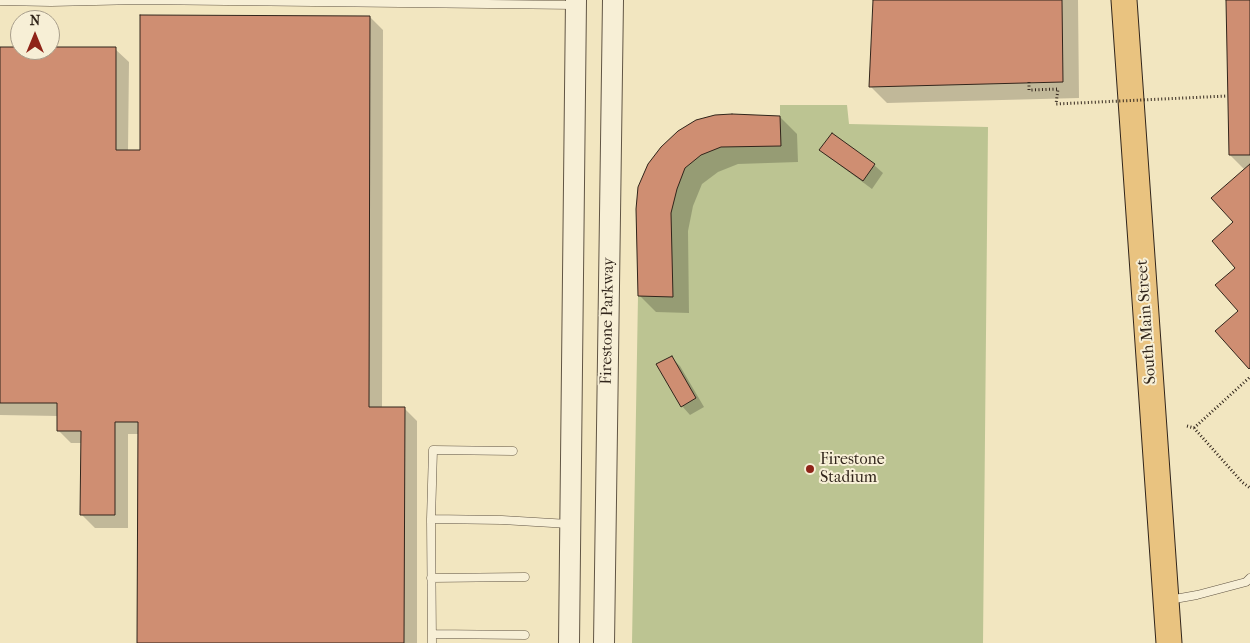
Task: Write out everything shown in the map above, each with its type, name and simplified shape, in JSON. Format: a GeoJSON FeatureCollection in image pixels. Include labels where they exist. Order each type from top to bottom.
{"type":"FeatureCollection","features":[{"type":"Feature","properties":{"kind":"main road","name":"South Main Street"},"geometry":{"type":"LineString","coordinates":[[1124,0],[1169,643]]}},
{"type":"Feature","properties":{"kind":"street","name":"Firestone Parkway"},"geometry":{"type":"LineString","coordinates":[[604,643],[613,0]]}},
{"type":"Feature","properties":{"kind":"street"},"geometry":{"type":"LineString","coordinates":[[569,643],[576,2]]}},
{"type":"Feature","properties":{"kind":"lane"},"geometry":{"type":"LineString","coordinates":[[0,1],[576,2]]}},
{"type":"Feature","properties":{"kind":"lane"},"geometry":{"type":"LineString","coordinates":[[432,643],[431,519],[433,450],[513,451]]}},
{"type":"Feature","properties":{"kind":"lane"},"geometry":{"type":"LineString","coordinates":[[431,519],[502,520],[571,524]]}},
{"type":"Feature","properties":{"kind":"lane"},"geometry":{"type":"LineString","coordinates":[[432,578],[525,577]]}},
{"type":"Feature","properties":{"kind":"lane"},"geometry":{"type":"LineString","coordinates":[[1166,600],[1197,595],[1246,582],[1250,578]]}},
{"type":"Feature","properties":{"kind":"lane"},"geometry":{"type":"LineString","coordinates":[[432,634],[525,635]]}},
{"type":"Feature","properties":{"kind":"path"},"geometry":{"type":"LineString","coordinates":[[1029,82],[1029,90],[1058,89],[1056,104],[1227,96]]}},
{"type":"Feature","properties":{"kind":"path"},"geometry":{"type":"LineString","coordinates":[[1194,428],[1250,377]]}},
{"type":"Feature","properties":{"kind":"path"},"geometry":{"type":"LineString","coordinates":[[1187,426],[1194,428],[1242,482],[1250,488]]}},
{"type":"Feature","properties":{"kind":"green space","name":"Firestone Stadium"},"geometry":{"type":"Polygon","coordinates":[[[780,105],[847,105],[849,124],[988,127],[983,643],[632,643],[638,296],[636,209],[638,187],[648,164],[661,147],[678,131],[696,120],[715,115],[732,114],[780,116],[780,105]]]}},
{"type":"Feature","properties":{"kind":"building"},"geometry":{"type":"Polygon","coordinates":[[[873,0],[1062,0],[1063,82],[869,87],[873,0]]]}},
{"type":"Feature","properties":{"kind":"building"},"geometry":{"type":"Polygon","coordinates":[[[1226,0],[1250,0],[1250,155],[1229,155],[1226,0]]]}},
{"type":"Feature","properties":{"kind":"building"},"geometry":{"type":"Polygon","coordinates":[[[140,15],[370,16],[369,407],[405,407],[404,643],[137,643],[138,422],[115,422],[115,515],[80,515],[81,431],[57,431],[57,403],[0,403],[0,47],[10,47],[10,60],[60,60],[60,47],[116,47],[116,150],[140,150],[140,15]]]}},
{"type":"Feature","properties":{"kind":"building"},"geometry":{"type":"Polygon","coordinates":[[[715,115],[780,116],[781,146],[721,147],[701,155],[685,168],[671,213],[673,297],[638,296],[636,209],[638,187],[648,164],[661,147],[678,131],[696,120],[715,115]]]}},
{"type":"Feature","properties":{"kind":"building"},"geometry":{"type":"Polygon","coordinates":[[[832,133],[875,164],[863,181],[819,150],[832,133]]]}},
{"type":"Feature","properties":{"kind":"building"},"geometry":{"type":"Polygon","coordinates":[[[1250,164],[1249,369],[1215,331],[1238,311],[1215,285],[1235,268],[1212,241],[1233,222],[1211,198],[1250,164]]]}},
{"type":"Feature","properties":{"kind":"building"},"geometry":{"type":"Polygon","coordinates":[[[672,356],[696,398],[681,407],[656,364],[672,356]]]}},
{"type":"Feature","properties":{"kind":"place","name":"Firestone Stadium"},"geometry":{"type":"Point","coordinates":[810,469]}}]}
